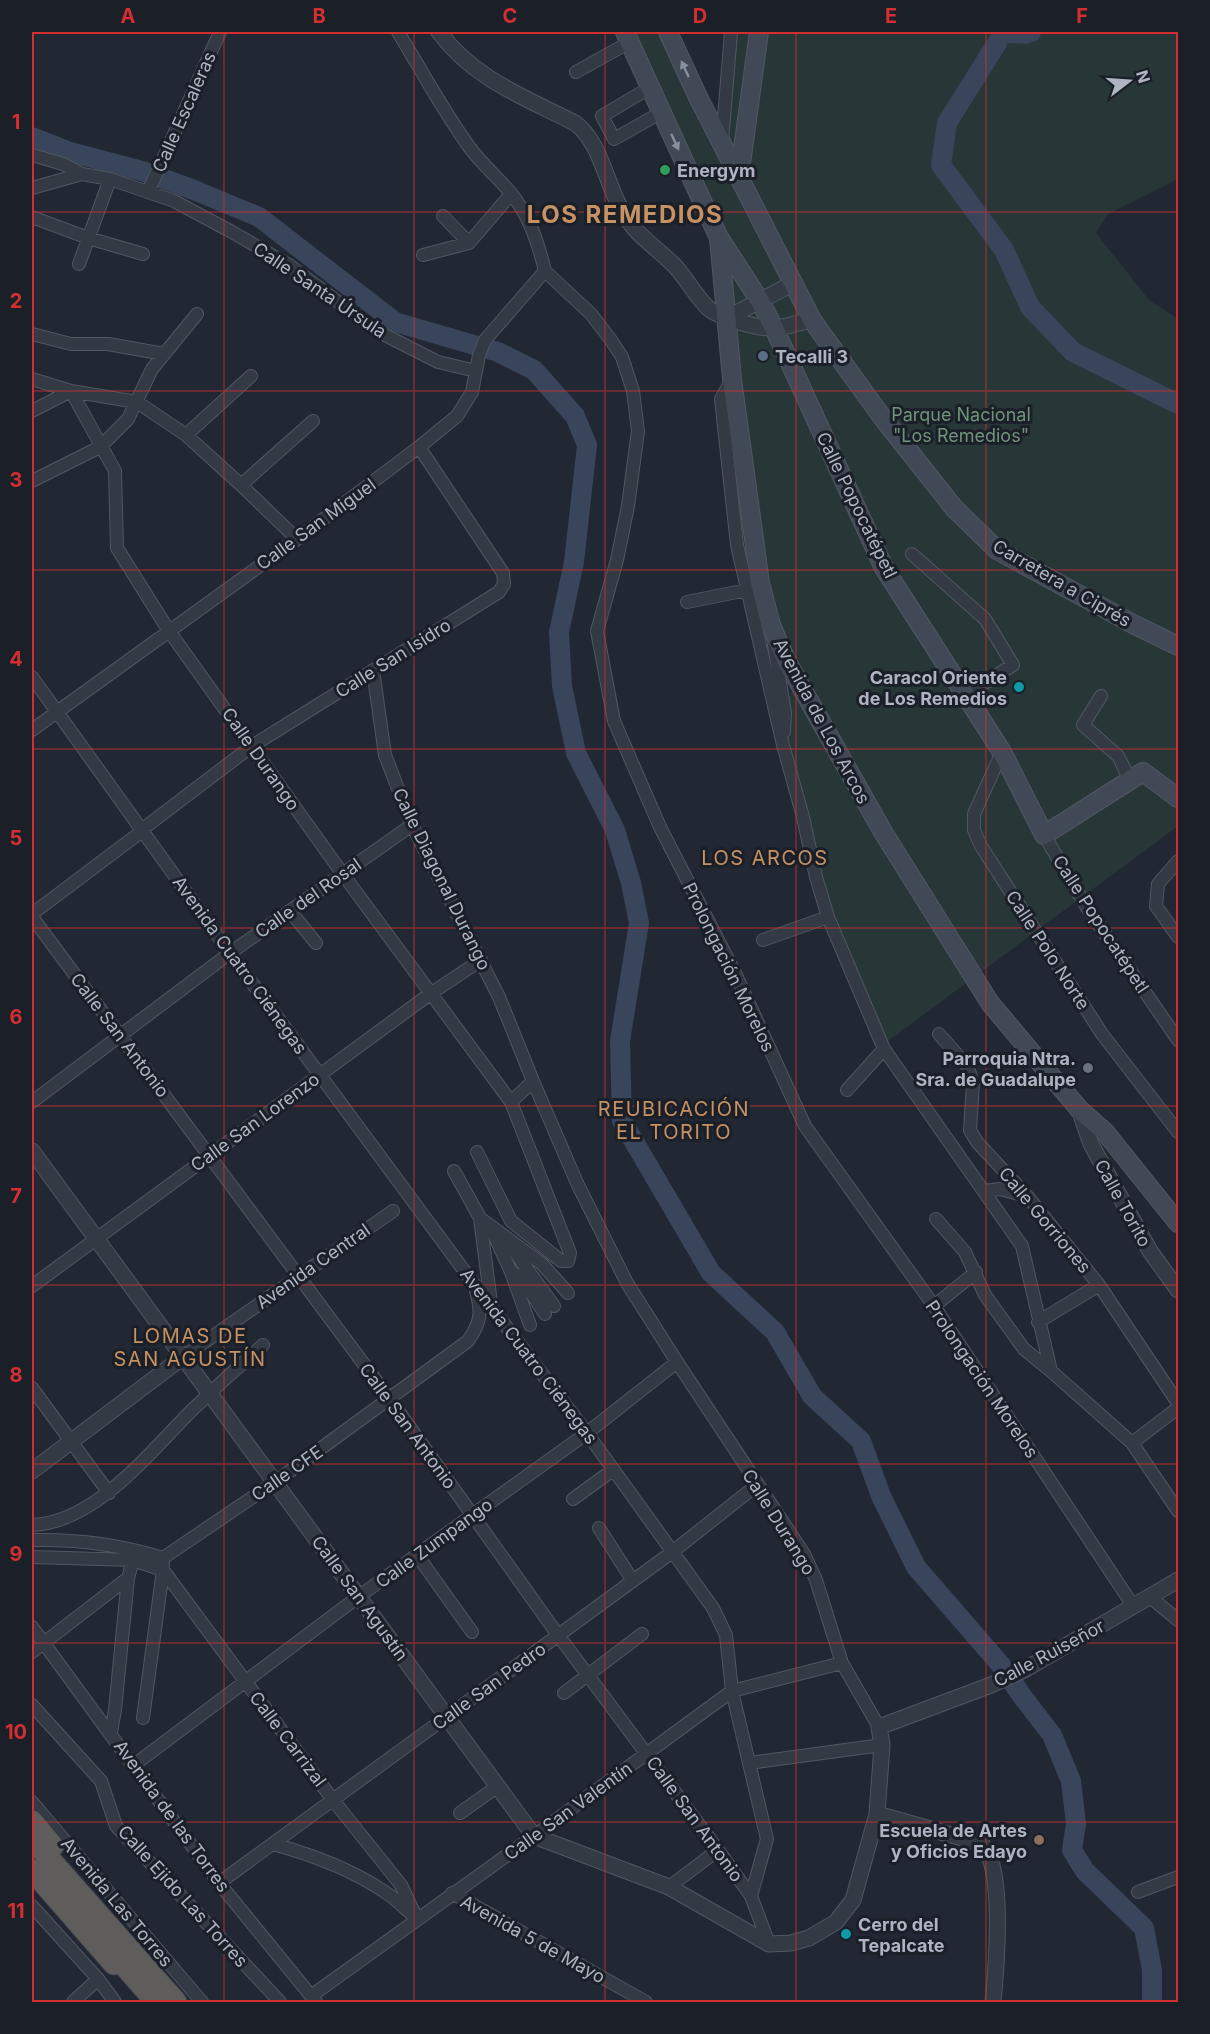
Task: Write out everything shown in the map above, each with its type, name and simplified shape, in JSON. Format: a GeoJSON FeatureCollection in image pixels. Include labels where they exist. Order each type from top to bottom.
{"type":"FeatureCollection","features":[{"type":"Feature","properties":{"kind":"highway"},"geometry":{"type":"LineString","coordinates":[[32,1821],[139,1946],[155,1993]]}},
{"type":"Feature","properties":{"kind":"highway"},"geometry":{"type":"LineString","coordinates":[[32,1839],[155,1993]]}},
{"type":"Feature","properties":{"kind":"highway"},"geometry":{"type":"LineString","coordinates":[[32,1860],[111,1939]]}},
{"type":"Feature","properties":{"kind":"highway"},"geometry":{"type":"LineString","coordinates":[[32,1870],[121,1972],[155,1993]]}},
{"type":"Feature","properties":{"kind":"highway","name":"Avenida Las Torres"},"geometry":{"type":"LineString","coordinates":[[155,1993],[176,2002]]}},
{"type":"Feature","properties":{"kind":"main road"},"geometry":{"type":"LineString","coordinates":[[668,32],[739,178]]}},
{"type":"Feature","properties":{"kind":"main road"},"geometry":{"type":"LineString","coordinates":[[739,178],[759,32]]}},
{"type":"Feature","properties":{"kind":"main road","name":"Avenida de Los Arcos"},"geometry":{"type":"LineString","coordinates":[[628,37],[719,238],[732,379],[760,583],[771,625],[786,660],[883,832],[990,1003],[1079,1109],[1105,1132],[1179,1223]]}},
{"type":"Feature","properties":{"kind":"main road","name":"Carretera a Ciprés"},"geometry":{"type":"LineString","coordinates":[[739,178],[812,320],[882,417],[954,508],[998,550],[1132,624],[1179,646]]}},
{"type":"Feature","properties":{"kind":"main road","name":"Calle Popocatépetl"},"geometry":{"type":"LineString","coordinates":[[719,238],[760,301],[774,328],[884,568],[1002,752],[1044,835]]}},
{"type":"Feature","properties":{"kind":"main road"},"geometry":{"type":"LineString","coordinates":[[1044,835],[1136,776],[1179,798]]}},
{"type":"Feature","properties":{"kind":"street","name":"Calle Escaleras"},"geometry":{"type":"LineString","coordinates":[[151,186],[220,32]]}},
{"type":"Feature","properties":{"kind":"street"},"geometry":{"type":"LineString","coordinates":[[398,32],[448,117],[472,150],[511,194],[536,236],[545,271]]}},
{"type":"Feature","properties":{"kind":"street"},"geometry":{"type":"LineString","coordinates":[[722,143],[731,32]]}},
{"type":"Feature","properties":{"kind":"street"},"geometry":{"type":"LineString","coordinates":[[441,34],[460,57],[476,70],[584,130],[627,220],[640,236],[681,272],[705,305],[715,314],[725,319],[774,328],[812,320]]}},
{"type":"Feature","properties":{"kind":"street"},"geometry":{"type":"LineString","coordinates":[[576,72],[628,37]]}},
{"type":"Feature","properties":{"kind":"street"},"geometry":{"type":"LineString","coordinates":[[651,87],[602,116],[614,139],[662,112]]}},
{"type":"Feature","properties":{"kind":"street","name":"Calle Santa Úrsula"},"geometry":{"type":"LineString","coordinates":[[32,155],[63,164],[82,174],[151,186],[279,260],[377,331],[438,362],[476,371]]}},
{"type":"Feature","properties":{"kind":"street"},"geometry":{"type":"LineString","coordinates":[[32,188],[82,174]]}},
{"type":"Feature","properties":{"kind":"street"},"geometry":{"type":"LineString","coordinates":[[79,264],[110,179]]}},
{"type":"Feature","properties":{"kind":"street"},"geometry":{"type":"LineString","coordinates":[[423,255],[469,243],[511,194]]}},
{"type":"Feature","properties":{"kind":"street"},"geometry":{"type":"LineString","coordinates":[[443,216],[469,243]]}},
{"type":"Feature","properties":{"kind":"street"},"geometry":{"type":"LineString","coordinates":[[32,217],[88,238],[143,254]]}},
{"type":"Feature","properties":{"kind":"street","name":"Calle San Miguel"},"geometry":{"type":"LineString","coordinates":[[32,730],[297,539],[457,416],[472,392],[479,355],[485,340],[545,271]]}},
{"type":"Feature","properties":{"kind":"street","name":"Prolongación Morelos"},"geometry":{"type":"LineString","coordinates":[[545,271],[591,314],[611,340],[622,357],[633,391],[638,431],[628,506],[617,560],[597,631],[614,721],[660,827],[735,973],[805,1126],[934,1306],[1134,1607]]}},
{"type":"Feature","properties":{"kind":"street"},"geometry":{"type":"LineString","coordinates":[[725,319],[792,284]]}},
{"type":"Feature","properties":{"kind":"street"},"geometry":{"type":"LineString","coordinates":[[32,481],[100,447],[128,419],[152,369],[197,314]]}},
{"type":"Feature","properties":{"kind":"street"},"geometry":{"type":"LineString","coordinates":[[32,334],[70,344],[108,344],[164,354]]}},
{"type":"Feature","properties":{"kind":"street"},"geometry":{"type":"LineString","coordinates":[[186,435],[250,376]]}},
{"type":"Feature","properties":{"kind":"street"},"geometry":{"type":"LineString","coordinates":[[32,379],[71,391],[137,402],[186,435],[242,485],[297,539]]}},
{"type":"Feature","properties":{"kind":"street"},"geometry":{"type":"LineString","coordinates":[[732,379],[721,399],[737,545],[783,745],[828,917],[884,1049],[1022,1246],[1051,1371]]}},
{"type":"Feature","properties":{"kind":"street"},"geometry":{"type":"LineString","coordinates":[[32,411],[71,391]]}},
{"type":"Feature","properties":{"kind":"street","name":"Calle Durango"},"geometry":{"type":"LineString","coordinates":[[71,391],[115,471],[117,548],[169,631],[342,873],[511,1102],[570,1253],[568,1261],[561,1261],[511,1221],[477,1152]]}},
{"type":"Feature","properties":{"kind":"street"},"geometry":{"type":"LineString","coordinates":[[242,485],[313,421]]}},
{"type":"Feature","properties":{"kind":"street","name":"Calle San Isidro"},"geometry":{"type":"LineString","coordinates":[[32,915],[252,746],[499,592],[504,584],[503,573],[419,447]]}},
{"type":"Feature","properties":{"kind":"street"},"geometry":{"type":"LineString","coordinates":[[912,554],[985,619],[1013,665],[966,695]]}},
{"type":"Feature","properties":{"kind":"street"},"geometry":{"type":"LineString","coordinates":[[687,602],[747,590]]}},
{"type":"Feature","properties":{"kind":"street"},"geometry":{"type":"LineString","coordinates":[[771,625],[785,713],[783,745]]}},
{"type":"Feature","properties":{"kind":"street","name":"Calle Diagonal Durango"},"geometry":{"type":"LineString","coordinates":[[374,670],[384,755],[412,825],[499,997],[532,1081]]}},
{"type":"Feature","properties":{"kind":"street","name":"Avenida Cuatro Ciénegas"},"geometry":{"type":"LineString","coordinates":[[32,677],[122,802],[145,829],[230,953],[587,1433],[671,1553],[713,1608],[726,1635],[732,1691],[767,1839],[751,1896]]}},
{"type":"Feature","properties":{"kind":"street"},"geometry":{"type":"LineString","coordinates":[[1101,696],[1083,725],[1118,756],[1136,776]]}},
{"type":"Feature","properties":{"kind":"street","name":"Calle Polo Norte"},"geometry":{"type":"LineString","coordinates":[[1002,752],[975,814],[974,830],[981,846],[1102,1034],[1179,1132]]}},
{"type":"Feature","properties":{"kind":"street","name":"Calle del Rosal"},"geometry":{"type":"LineString","coordinates":[[32,1102],[230,953],[412,825]]}},
{"type":"Feature","properties":{"kind":"street","name":"Calle Popocatépetl"},"geometry":{"type":"LineString","coordinates":[[1044,835],[1086,906],[1179,1040]]}},
{"type":"Feature","properties":{"kind":"street"},"geometry":{"type":"LineString","coordinates":[[1179,861],[1158,884],[1156,906],[1179,937]]}},
{"type":"Feature","properties":{"kind":"street"},"geometry":{"type":"LineString","coordinates":[[1156,906],[1179,924]]}},
{"type":"Feature","properties":{"kind":"street"},"geometry":{"type":"LineString","coordinates":[[290,911],[316,944]]}},
{"type":"Feature","properties":{"kind":"street","name":"Calle San Antonio"},"geometry":{"type":"LineString","coordinates":[[32,915],[389,1398],[558,1635],[751,1896],[769,1944]]}},
{"type":"Feature","properties":{"kind":"street"},"geometry":{"type":"LineString","coordinates":[[763,940],[828,917]]}},
{"type":"Feature","properties":{"kind":"street","name":"Calle San Lorenzo"},"geometry":{"type":"LineString","coordinates":[[32,1286],[430,994],[481,960]]}},
{"type":"Feature","properties":{"kind":"street","name":"Calle Gorriones"},"geometry":{"type":"LineString","coordinates":[[939,1034],[968,1067],[973,1083],[970,1130],[977,1142],[1028,1197],[1099,1285],[1179,1402]]}},
{"type":"Feature","properties":{"kind":"street"},"geometry":{"type":"LineString","coordinates":[[847,1090],[884,1049]]}},
{"type":"Feature","properties":{"kind":"street"},"geometry":{"type":"LineString","coordinates":[[511,1102],[532,1081]]}},
{"type":"Feature","properties":{"kind":"street","name":"Calle Durango"},"geometry":{"type":"LineString","coordinates":[[532,1081],[577,1183],[622,1273],[676,1362],[804,1554],[816,1580],[842,1663],[879,1727],[882,1745],[877,1814],[853,1900],[846,1911],[823,1931],[791,1943],[769,1944]]}},
{"type":"Feature","properties":{"kind":"street","name":"Calle Torito"},"geometry":{"type":"LineString","coordinates":[[1079,1109],[1090,1144],[1150,1251],[1179,1290]]}},
{"type":"Feature","properties":{"kind":"street","name":"Calle San Agustín"},"geometry":{"type":"LineString","coordinates":[[32,1151],[534,1836]]}},
{"type":"Feature","properties":{"kind":"street"},"geometry":{"type":"LineString","coordinates":[[454,1171],[511,1272],[530,1325]]}},
{"type":"Feature","properties":{"kind":"street"},"geometry":{"type":"LineString","coordinates":[[984,1191],[1000,1190],[1028,1197]]}},
{"type":"Feature","properties":{"kind":"street","name":"Avenida Central"},"geometry":{"type":"LineString","coordinates":[[32,1471],[183,1357],[393,1211]]}},
{"type":"Feature","properties":{"kind":"street"},"geometry":{"type":"LineString","coordinates":[[936,1219],[964,1252],[976,1272],[985,1295],[1024,1349],[1132,1443],[1179,1511]]}},
{"type":"Feature","properties":{"kind":"street"},"geometry":{"type":"LineString","coordinates":[[484,1222],[542,1264],[568,1293]]}},
{"type":"Feature","properties":{"kind":"street"},"geometry":{"type":"LineString","coordinates":[[484,1222],[491,1306]]}},
{"type":"Feature","properties":{"kind":"street"},"geometry":{"type":"LineString","coordinates":[[501,1234],[549,1310],[520,1276],[511,1272]]}},
{"type":"Feature","properties":{"kind":"street"},"geometry":{"type":"LineString","coordinates":[[934,1306],[976,1272]]}},
{"type":"Feature","properties":{"kind":"street","name":"Calle CFE"},"geometry":{"type":"LineString","coordinates":[[163,1564],[468,1341],[478,1326],[480,1308],[474,1284]]}},
{"type":"Feature","properties":{"kind":"street"},"geometry":{"type":"LineString","coordinates":[[1038,1322],[1099,1285]]}},
{"type":"Feature","properties":{"kind":"street"},"geometry":{"type":"LineString","coordinates":[[32,1525],[62,1521],[109,1493],[209,1394],[263,1345]]}},
{"type":"Feature","properties":{"kind":"street","name":"Calle Zumpango"},"geometry":{"type":"LineString","coordinates":[[134,1765],[358,1598],[587,1433],[676,1362]]}},
{"type":"Feature","properties":{"kind":"street"},"geometry":{"type":"LineString","coordinates":[[32,1388],[109,1493]]}},
{"type":"Feature","properties":{"kind":"street"},"geometry":{"type":"LineString","coordinates":[[1132,1443],[1179,1408]]}},
{"type":"Feature","properties":{"kind":"street"},"geometry":{"type":"LineString","coordinates":[[573,1498],[613,1470]]}},
{"type":"Feature","properties":{"kind":"street","name":"Calle San Pedro"},"geometry":{"type":"LineString","coordinates":[[219,1883],[671,1553],[757,1485]]}},
{"type":"Feature","properties":{"kind":"street"},"geometry":{"type":"LineString","coordinates":[[598,1528],[633,1581]]}},
{"type":"Feature","properties":{"kind":"street"},"geometry":{"type":"LineString","coordinates":[[32,1540],[88,1541],[133,1548],[163,1564]]}},
{"type":"Feature","properties":{"kind":"street"},"geometry":{"type":"LineString","coordinates":[[417,1555],[472,1632]]}},
{"type":"Feature","properties":{"kind":"street"},"geometry":{"type":"LineString","coordinates":[[32,1557],[133,1560],[163,1564]]}},
{"type":"Feature","properties":{"kind":"street"},"geometry":{"type":"LineString","coordinates":[[111,1732],[128,1578],[133,1560]]}},
{"type":"Feature","properties":{"kind":"street"},"geometry":{"type":"LineString","coordinates":[[143,1718],[163,1564]]}},
{"type":"Feature","properties":{"kind":"street","name":"Calle Carrizal"},"geometry":{"type":"LineString","coordinates":[[163,1564],[245,1681],[333,1800],[402,1885],[417,1919]]}},
{"type":"Feature","properties":{"kind":"street"},"geometry":{"type":"LineString","coordinates":[[32,1652],[128,1578]]}},
{"type":"Feature","properties":{"kind":"street","name":"Calle Ruiseñor"},"geometry":{"type":"LineString","coordinates":[[879,1727],[991,1685],[1026,1669],[1179,1580]]}},
{"type":"Feature","properties":{"kind":"street"},"geometry":{"type":"LineString","coordinates":[[1150,1598],[1179,1620]]}},
{"type":"Feature","properties":{"kind":"street","name":"Avenida de las Torres"},"geometry":{"type":"LineString","coordinates":[[32,1627],[111,1732],[219,1883],[314,1999]]}},
{"type":"Feature","properties":{"kind":"street"},"geometry":{"type":"LineString","coordinates":[[564,1694],[642,1634]]}},
{"type":"Feature","properties":{"kind":"street","name":"Calle San Valentín"},"geometry":{"type":"LineString","coordinates":[[314,1999],[452,1893],[732,1691],[842,1663]]}},
{"type":"Feature","properties":{"kind":"street","name":"Calle Ejido Las Torres"},"geometry":{"type":"LineString","coordinates":[[32,1705],[101,1781],[116,1826],[280,2002]]}},
{"type":"Feature","properties":{"kind":"street"},"geometry":{"type":"LineString","coordinates":[[749,1763],[882,1745]]}},
{"type":"Feature","properties":{"kind":"street"},"geometry":{"type":"LineString","coordinates":[[460,1813],[498,1786]]}},
{"type":"Feature","properties":{"kind":"street","name":"Avenida Las Torres"},"geometry":{"type":"LineString","coordinates":[[32,1802],[202,2002]]}},
{"type":"Feature","properties":{"kind":"street"},"geometry":{"type":"LineString","coordinates":[[877,1814],[980,1843],[986,1847],[993,1862],[998,1938],[993,2002]]}},
{"type":"Feature","properties":{"kind":"street"},"geometry":{"type":"LineString","coordinates":[[534,1836],[669,1887],[769,1944]]}},
{"type":"Feature","properties":{"kind":"street"},"geometry":{"type":"LineString","coordinates":[[273,1844],[314,1856],[351,1872],[387,1893],[417,1919]]}},
{"type":"Feature","properties":{"kind":"street"},"geometry":{"type":"LineString","coordinates":[[669,1887],[718,1851]]}},
{"type":"Feature","properties":{"kind":"street"},"geometry":{"type":"LineString","coordinates":[[1138,1892],[1179,1877]]}},
{"type":"Feature","properties":{"kind":"street","name":"Avenida 5 de Mayo"},"geometry":{"type":"LineString","coordinates":[[452,1893],[646,2002]]}},
{"type":"Feature","properties":{"kind":"street"},"geometry":{"type":"LineString","coordinates":[[32,1906],[98,1979],[115,2002]]}},
{"type":"Feature","properties":{"kind":"street"},"geometry":{"type":"LineString","coordinates":[[73,2002],[98,1979]]}},
{"type":"Feature","properties":{"kind":"green space","name":"Parque Nacional \"Los Remedios\""},"geometry":{"type":"Polygon","coordinates":[[[631,32],[663,32],[723,157],[735,32],[1178,32],[1178,179],[1108,214],[1096,233],[1149,300],[1178,319],[1178,826],[884,1044],[805,842],[779,718],[798,678],[759,562],[729,283],[730,240],[631,32]]]}},
{"type":"Feature","properties":{"kind":"water"},"geometry":{"type":"Polygon","coordinates":[[[989,32],[1042,32],[1038,40],[1027,44],[992,42],[989,32]]]}},
{"type":"Feature","properties":{"kind":"waterway"},"geometry":{"type":"LineString","coordinates":[[997,43],[947,123],[941,165],[1004,250],[1030,307],[1073,352],[1178,404]]}},
{"type":"Feature","properties":{"kind":"waterway"},"geometry":{"type":"LineString","coordinates":[[32,137],[70,152],[142,171],[259,217],[395,322],[498,352],[534,370],[575,416],[587,445],[574,562],[559,632],[562,686],[576,753],[615,830],[631,883],[639,923],[620,1041],[622,1121],[711,1273],[775,1332],[812,1396],[861,1441],[881,1496],[916,1567],[1000,1664],[1052,1735],[1071,1781],[1076,1824],[1072,1850],[1085,1871],[1144,1928],[1152,1970],[1152,2002]]}},
{"type":"Feature","properties":{"kind":"place","name":"Energym"},"geometry":{"type":"Point","coordinates":[665,170]}},
{"type":"Feature","properties":{"kind":"place","name":"Tecalli 3"},"geometry":{"type":"Point","coordinates":[763,356]}},
{"type":"Feature","properties":{"kind":"place","name":"Caracol Oriente de Los Remedios"},"geometry":{"type":"Point","coordinates":[1019,687]}},
{"type":"Feature","properties":{"kind":"place","name":"Parroquia Ntra. Sra. de Guadalupe"},"geometry":{"type":"Point","coordinates":[1088,1068]}},
{"type":"Feature","properties":{"kind":"place","name":"Escuela de Artes y Oficios Edayo"},"geometry":{"type":"Point","coordinates":[1039,1840]}},
{"type":"Feature","properties":{"kind":"place","name":"Cerro del Tepalcate"},"geometry":{"type":"Point","coordinates":[846,1934]}},
{"type":"Feature","properties":{"kind":"district","name":"LOS REMEDIOS"},"geometry":{"type":"Point","coordinates":[625,214]}},
{"type":"Feature","properties":{"kind":"district","name":"LOS ARCOS"},"geometry":{"type":"Point","coordinates":[765,858]}},
{"type":"Feature","properties":{"kind":"district","name":"REUBICACIÓN EL TORITO"},"geometry":{"type":"Point","coordinates":[674,1120]}},
{"type":"Feature","properties":{"kind":"district","name":"LOMAS DE SAN AGUSTÍN"},"geometry":{"type":"Point","coordinates":[190,1348]}}]}
